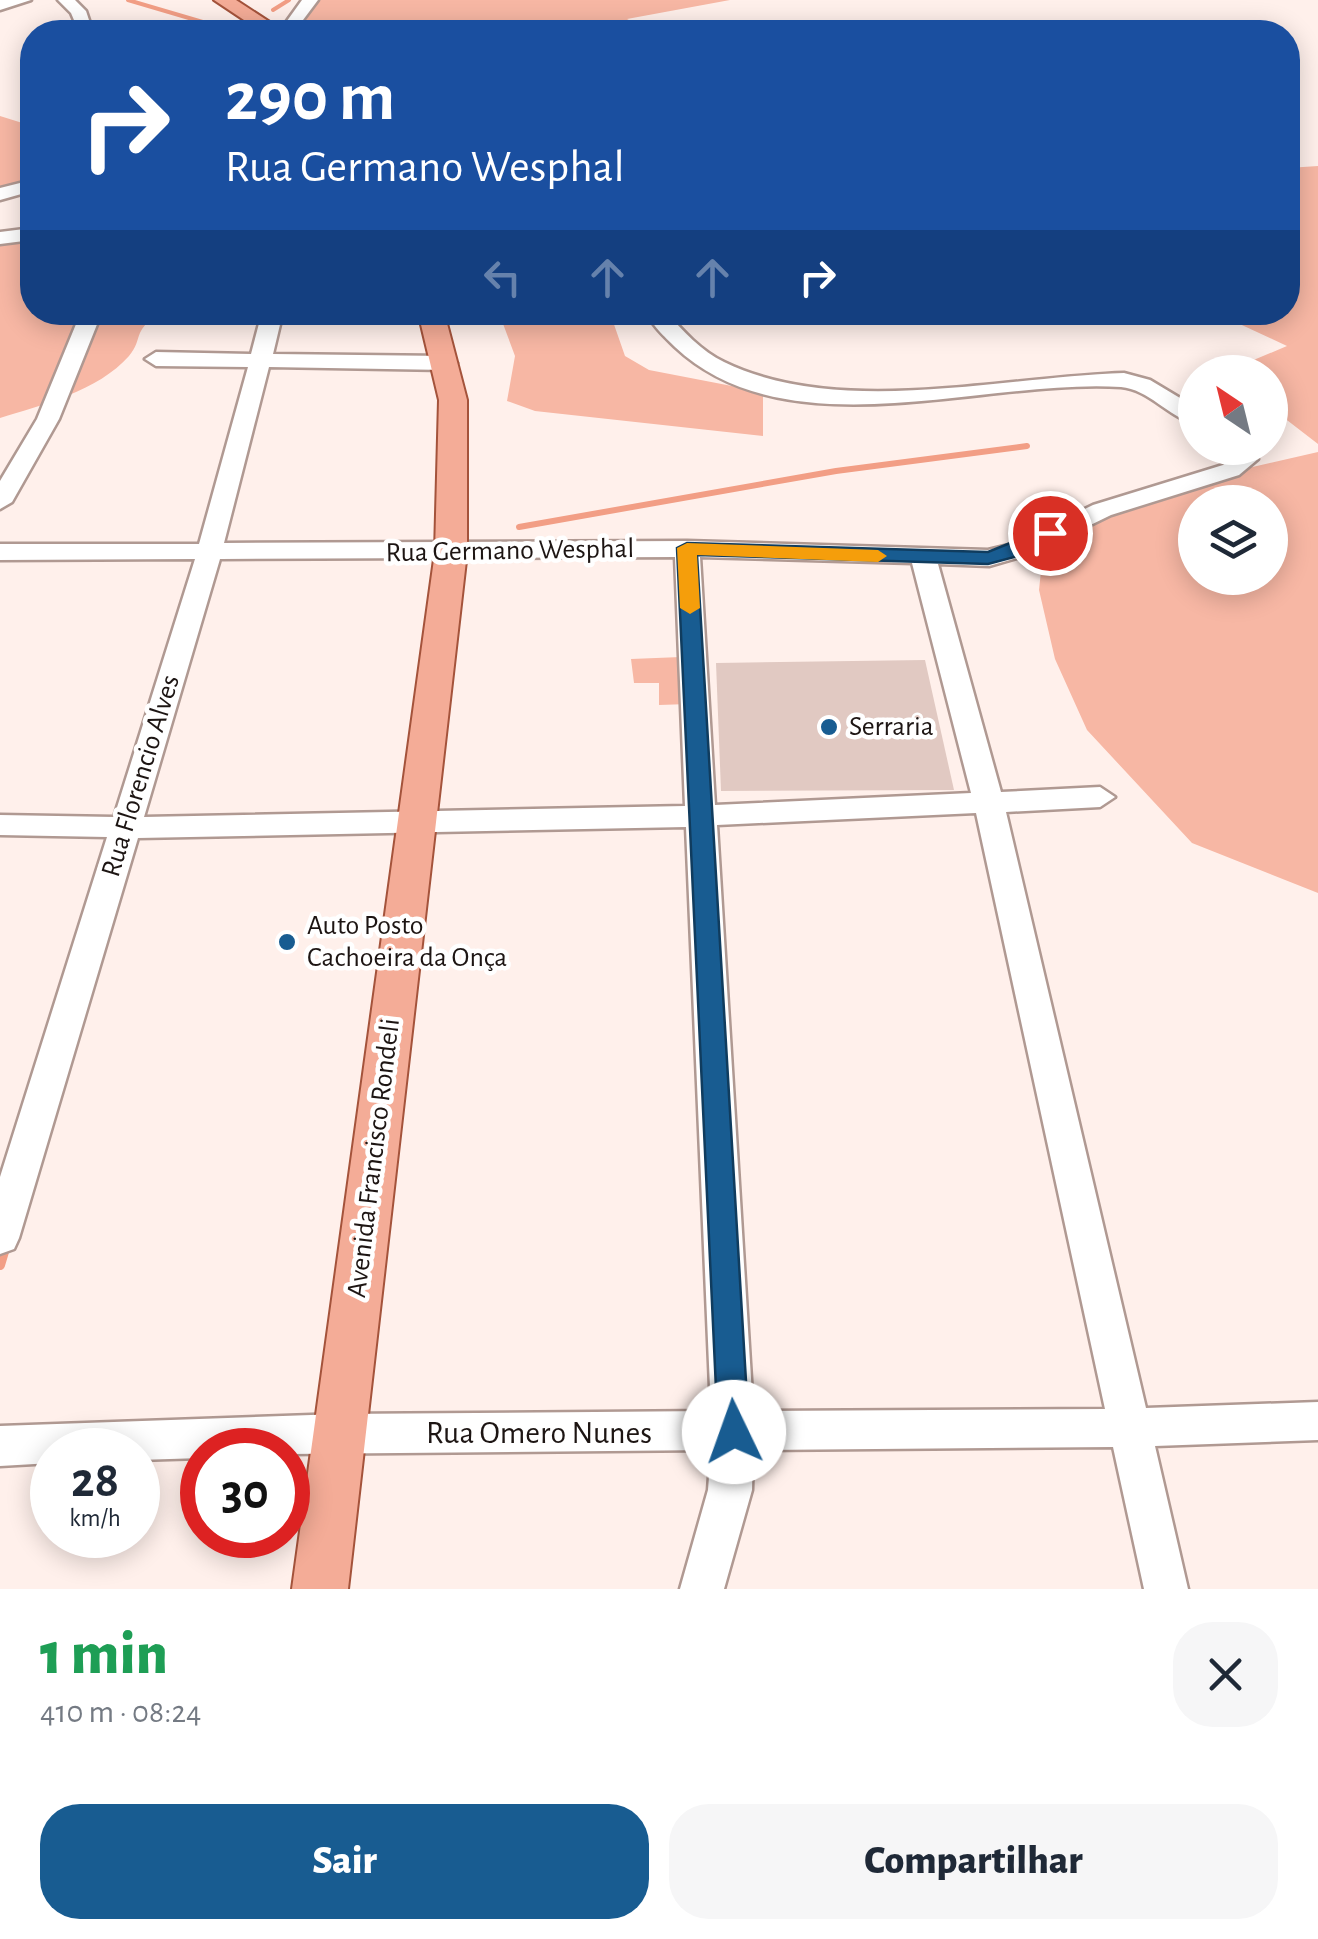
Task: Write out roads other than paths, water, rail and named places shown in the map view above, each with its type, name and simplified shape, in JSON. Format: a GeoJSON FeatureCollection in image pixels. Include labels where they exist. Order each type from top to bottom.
{"type":"FeatureCollection","features":[{"type":"Feature","properties":{"kind":"main road"},"geometry":{"type":"LineString","coordinates":[[223,0],[256,20]]}},
{"type":"Feature","properties":{"kind":"main road","name":"Avenida Francisco Rondeli"},"geometry":{"type":"LineString","coordinates":[[320,1589],[373,1187],[412,825],[451,552],[453,400],[434,325]]}},
{"type":"Feature","properties":{"kind":"street"},"geometry":{"type":"LineString","coordinates":[[0,5],[23,0]]}},
{"type":"Feature","properties":{"kind":"street"},"geometry":{"type":"LineString","coordinates":[[66,0],[81,20]]}},
{"type":"Feature","properties":{"kind":"street"},"geometry":{"type":"LineString","coordinates":[[0,502],[48,418],[87,325]]}},
{"type":"Feature","properties":{"kind":"street","name":"Rua Florencio Alves"},"geometry":{"type":"LineString","coordinates":[[0,1238],[209,554],[271,325]]}},
{"type":"Feature","properties":{"kind":"street"},"geometry":{"type":"LineString","coordinates":[[667,325],[715,367],[762,384],[829,394],[925,394],[1006,384],[1124,380],[1142,385],[1178,407]]}},
{"type":"Feature","properties":{"kind":"street"},"geometry":{"type":"LineString","coordinates":[[156,359],[446,362]]}},
{"type":"Feature","properties":{"kind":"street","name":"Rua Germano Wesphal"},"geometry":{"type":"LineString","coordinates":[[0,552],[209,554],[687,548],[922,557],[1007,554],[1102,510],[1218,465]]}},
{"type":"Feature","properties":{"kind":"street"},"geometry":{"type":"LineString","coordinates":[[687,548],[734,1432],[730,1490],[702,1589]]}},
{"type":"Feature","properties":{"kind":"street"},"geometry":{"type":"LineString","coordinates":[[922,557],[989,803],[1166,1589]]}},
{"type":"Feature","properties":{"kind":"street"},"geometry":{"type":"LineString","coordinates":[[0,825],[412,825],[1100,797]]}},
{"type":"Feature","properties":{"kind":"street","name":"Rua Omero Nunes"},"geometry":{"type":"LineString","coordinates":[[0,1446],[340,1434],[1128,1428],[1318,1422]]}},
{"type":"Feature","properties":{"kind":"waterway"},"geometry":{"type":"LineString","coordinates":[[128,0],[196,20]]}},
{"type":"Feature","properties":{"kind":"waterway"},"geometry":{"type":"LineString","coordinates":[[273,10],[289,0]]}},
{"type":"Feature","properties":{"kind":"waterway"},"geometry":{"type":"LineString","coordinates":[[519,527],[836,471],[1027,446]]}},
{"type":"Feature","properties":{"kind":"waterway"},"geometry":{"type":"LineString","coordinates":[[0,1265],[6,1245]]}},
{"type":"Feature","properties":{"kind":"place","name":"Serraria"},"geometry":{"type":"Point","coordinates":[829,727]}},
{"type":"Feature","properties":{"kind":"place","name":"Auto Posto Cachoeira da Onça"},"geometry":{"type":"Point","coordinates":[287,942]}}]}
